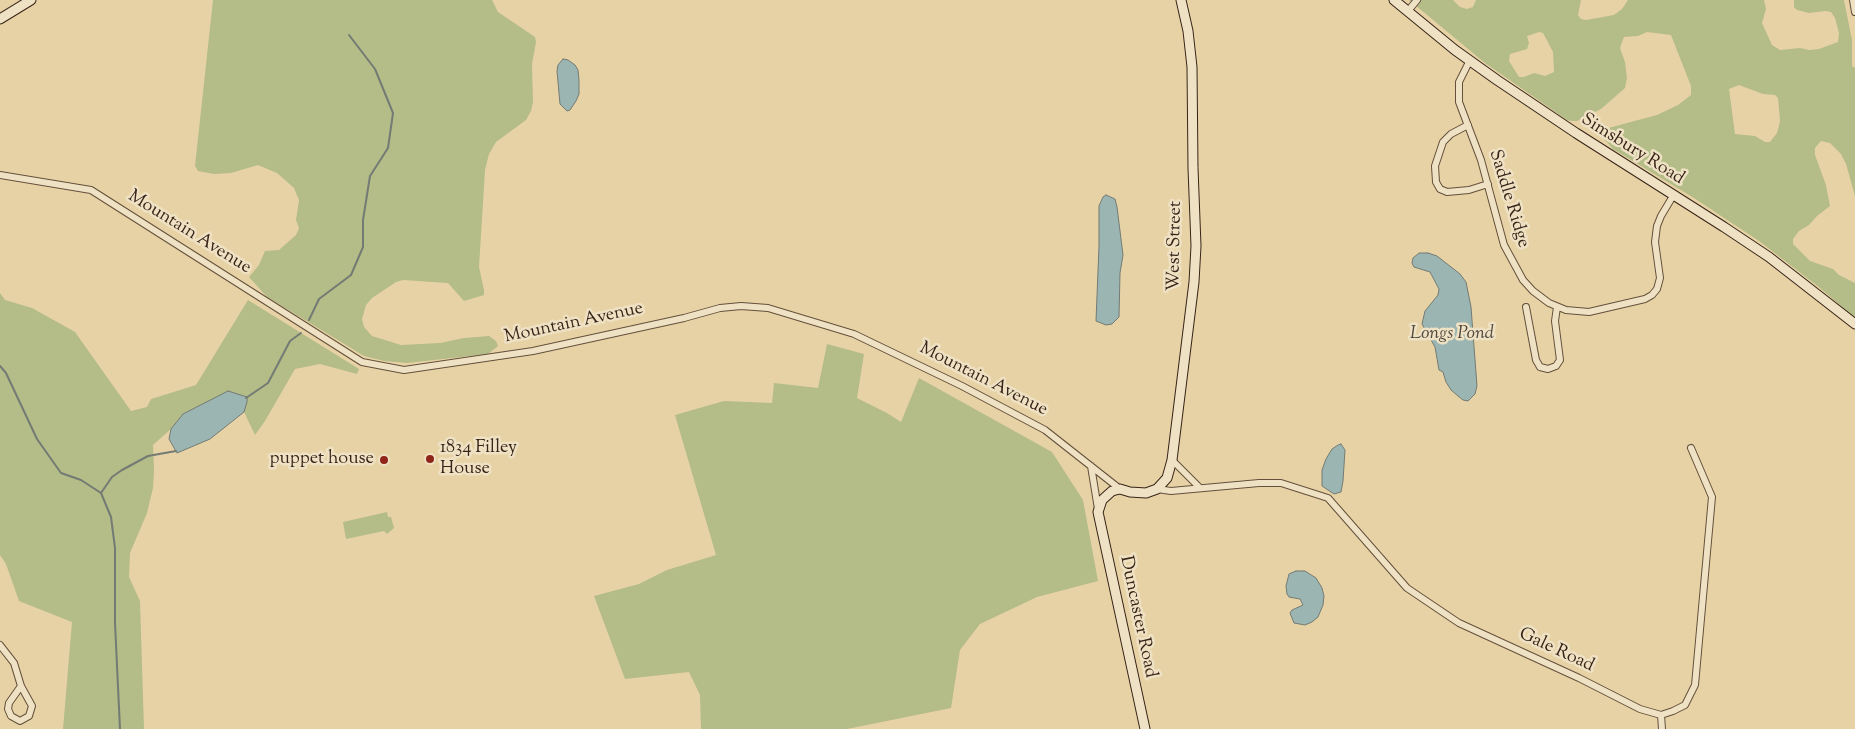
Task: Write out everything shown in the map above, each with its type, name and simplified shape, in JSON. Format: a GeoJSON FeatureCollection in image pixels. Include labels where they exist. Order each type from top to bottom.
{"type":"FeatureCollection","features":[{"type":"Feature","properties":{"kind":"street"},"geometry":{"type":"LineString","coordinates":[[0,19],[31,0]]}},
{"type":"Feature","properties":{"kind":"street","name":"West Street"},"geometry":{"type":"LineString","coordinates":[[1157,489],[1167,478],[1172,460],[1194,282],[1196,246],[1192,168],[1192,67],[1188,31],[1181,0]]}},
{"type":"Feature","properties":{"kind":"street","name":"Simsbury Road"},"geometry":{"type":"LineString","coordinates":[[1394,0],[1470,60],[1576,133],[1768,257],[1855,324]]}},
{"type":"Feature","properties":{"kind":"street"},"geometry":{"type":"LineString","coordinates":[[1408,10],[1417,0]]}},
{"type":"Feature","properties":{"kind":"street"},"geometry":{"type":"LineString","coordinates":[[1853,0],[1855,12]]}},
{"type":"Feature","properties":{"kind":"street","name":"Saddle Ridge"},"geometry":{"type":"LineString","coordinates":[[1470,60],[1458,86],[1459,102],[1488,184],[1503,242],[1512,261],[1528,286],[1539,296],[1557,307],[1576,311],[1595,311],[1645,299],[1652,295],[1657,289],[1660,278],[1655,242],[1657,226],[1673,196]]}},
{"type":"Feature","properties":{"kind":"street"},"geometry":{"type":"LineString","coordinates":[[1468,125],[1451,134],[1443,142],[1435,166],[1436,182],[1440,189],[1447,192],[1469,190],[1488,184]]}},
{"type":"Feature","properties":{"kind":"street","name":"Mountain Avenue"},"geometry":{"type":"LineString","coordinates":[[0,175],[91,190],[362,362],[404,370],[534,351],[684,318],[720,308],[742,306],[768,308],[854,334],[962,386],[1045,430],[1120,489],[1146,493],[1157,489]]}},
{"type":"Feature","properties":{"kind":"street"},"geometry":{"type":"LineString","coordinates":[[1526,307],[1536,360],[1540,367],[1548,369],[1556,366],[1560,360],[1555,321],[1557,307]]}},
{"type":"Feature","properties":{"kind":"street"},"geometry":{"type":"LineString","coordinates":[[1662,729],[1661,715],[1685,705],[1695,685],[1712,497],[1691,448]]}},
{"type":"Feature","properties":{"kind":"street"},"geometry":{"type":"LineString","coordinates":[[1172,460],[1200,488]]}},
{"type":"Feature","properties":{"kind":"street","name":"Duncaster Road"},"geometry":{"type":"LineString","coordinates":[[1090,466],[1098,512],[1145,729]]}},
{"type":"Feature","properties":{"kind":"street","name":"Gale Road"},"geometry":{"type":"LineString","coordinates":[[1157,489],[1171,491],[1259,482],[1281,483],[1328,498],[1407,588],[1460,623],[1579,678],[1640,709],[1661,715]]}},
{"type":"Feature","properties":{"kind":"street"},"geometry":{"type":"LineString","coordinates":[[1098,512],[1102,500],[1112,491],[1120,489]]}},
{"type":"Feature","properties":{"kind":"street"},"geometry":{"type":"LineString","coordinates":[[1,650],[14,663],[21,686],[31,703],[32,710],[29,716],[20,721],[11,716],[8,709],[9,703],[21,686]]}},
{"type":"Feature","properties":{"kind":"green space"},"geometry":{"type":"Polygon","coordinates":[[[213,0],[492,0],[498,12],[535,37],[536,42],[532,64],[533,102],[531,111],[526,120],[496,142],[489,154],[485,170],[479,267],[484,295],[464,301],[448,283],[403,280],[396,282],[372,298],[366,305],[362,319],[364,327],[372,336],[401,345],[440,343],[464,338],[489,336],[496,341],[498,346],[488,354],[407,363],[384,361],[364,356],[267,297],[249,277],[259,265],[265,251],[279,250],[296,235],[299,228],[296,220],[299,200],[294,188],[277,173],[258,165],[231,173],[214,174],[198,171],[195,166],[213,0]]]}},
{"type":"Feature","properties":{"kind":"green space"},"geometry":{"type":"Polygon","coordinates":[[[1409,0],[1453,0],[1460,7],[1467,9],[1473,7],[1476,0],[1581,0],[1578,15],[1581,19],[1586,20],[1614,15],[1622,9],[1628,0],[1764,0],[1766,9],[1762,23],[1772,45],[1780,50],[1800,48],[1809,50],[1819,49],[1838,42],[1839,33],[1835,18],[1831,12],[1809,13],[1797,10],[1794,7],[1794,0],[1844,0],[1852,40],[1852,66],[1855,68],[1855,196],[1846,164],[1841,154],[1830,143],[1821,141],[1815,148],[1815,155],[1826,185],[1830,206],[1809,225],[1799,231],[1793,239],[1793,244],[1810,261],[1833,269],[1839,275],[1855,283],[1855,318],[1820,288],[1759,241],[1694,198],[1613,149],[1600,134],[1601,130],[1657,115],[1678,105],[1691,95],[1691,86],[1671,35],[1647,32],[1638,36],[1624,37],[1620,48],[1625,62],[1627,78],[1625,88],[1601,109],[1577,121],[1567,120],[1485,63],[1409,0]],[[1539,32],[1527,36],[1529,43],[1527,49],[1510,54],[1509,61],[1519,77],[1534,73],[1545,76],[1554,72],[1553,52],[1543,33],[1539,32]],[[1739,85],[1729,89],[1735,134],[1755,136],[1765,142],[1770,142],[1777,133],[1780,121],[1778,98],[1775,95],[1763,94],[1739,85]]]}},
{"type":"Feature","properties":{"kind":"green space"},"geometry":{"type":"Polygon","coordinates":[[[0,293],[5,300],[32,308],[75,332],[131,411],[147,407],[151,399],[196,385],[248,300],[359,369],[357,374],[320,364],[295,369],[255,435],[244,412],[247,402],[183,414],[171,429],[153,445],[153,488],[147,513],[130,553],[129,577],[140,601],[144,729],[63,729],[72,622],[19,601],[6,564],[0,555],[0,293]]]}},
{"type":"Feature","properties":{"kind":"green space"},"geometry":{"type":"Polygon","coordinates":[[[827,344],[864,354],[857,398],[901,422],[919,378],[1052,452],[1083,500],[1098,581],[1037,597],[980,624],[960,650],[951,708],[847,729],[701,729],[700,695],[689,672],[625,679],[594,596],[639,584],[667,570],[716,555],[675,415],[724,401],[772,403],[774,383],[818,388],[827,344]]]}},
{"type":"Feature","properties":{"kind":"green space"},"geometry":{"type":"Polygon","coordinates":[[[387,512],[388,517],[391,517],[394,528],[387,534],[384,531],[346,539],[343,522],[387,512]]]}},
{"type":"Feature","properties":{"kind":"water"},"geometry":{"type":"Polygon","coordinates":[[[563,59],[575,65],[578,70],[579,80],[579,94],[570,110],[567,111],[560,104],[557,71],[558,65],[563,59]]]}},
{"type":"Feature","properties":{"kind":"water"},"geometry":{"type":"Polygon","coordinates":[[[1106,195],[1115,199],[1123,255],[1120,273],[1119,317],[1112,324],[1106,325],[1096,321],[1099,206],[1106,195]]]}},
{"type":"Feature","properties":{"kind":"water","name":"Longs Pond"},"geometry":{"type":"Polygon","coordinates":[[[1419,253],[1437,256],[1460,274],[1466,282],[1471,307],[1477,386],[1475,394],[1468,401],[1463,400],[1451,390],[1446,382],[1443,372],[1439,370],[1435,347],[1422,324],[1425,311],[1438,295],[1439,289],[1430,272],[1414,267],[1412,263],[1413,258],[1419,253]]]}},
{"type":"Feature","properties":{"kind":"water"},"geometry":{"type":"Polygon","coordinates":[[[228,391],[247,397],[244,412],[210,439],[177,453],[169,439],[171,429],[183,414],[228,391]]]}},
{"type":"Feature","properties":{"kind":"water"},"geometry":{"type":"Polygon","coordinates":[[[1341,444],[1345,450],[1343,481],[1341,492],[1334,494],[1322,486],[1322,470],[1332,449],[1341,444]]]}},
{"type":"Feature","properties":{"kind":"water"},"geometry":{"type":"Polygon","coordinates":[[[1296,571],[1305,571],[1316,578],[1324,596],[1323,605],[1318,617],[1305,625],[1294,623],[1290,613],[1292,610],[1303,605],[1300,599],[1289,597],[1287,594],[1286,586],[1289,574],[1296,571]]]}},
{"type":"Feature","properties":{"kind":"waterway"},"geometry":{"type":"LineString","coordinates":[[309,320],[319,299],[351,275],[363,247],[363,220],[370,176],[388,148],[393,113],[375,69],[349,35]]}},
{"type":"Feature","properties":{"kind":"waterway"},"geometry":{"type":"LineString","coordinates":[[246,398],[268,383],[290,341],[301,333]]}},
{"type":"Feature","properties":{"kind":"waterway"},"geometry":{"type":"LineString","coordinates":[[0,366],[6,373],[37,439],[61,473],[81,480],[101,493],[111,517],[115,548],[115,623],[120,729]]}},
{"type":"Feature","properties":{"kind":"waterway"},"geometry":{"type":"LineString","coordinates":[[101,493],[112,477],[122,470],[148,456],[176,451]]}},
{"type":"Feature","properties":{"kind":"place","name":"1834 Filley House"},"geometry":{"type":"Point","coordinates":[430,459]}},
{"type":"Feature","properties":{"kind":"place","name":"puppet house"},"geometry":{"type":"Point","coordinates":[384,460]}}]}
